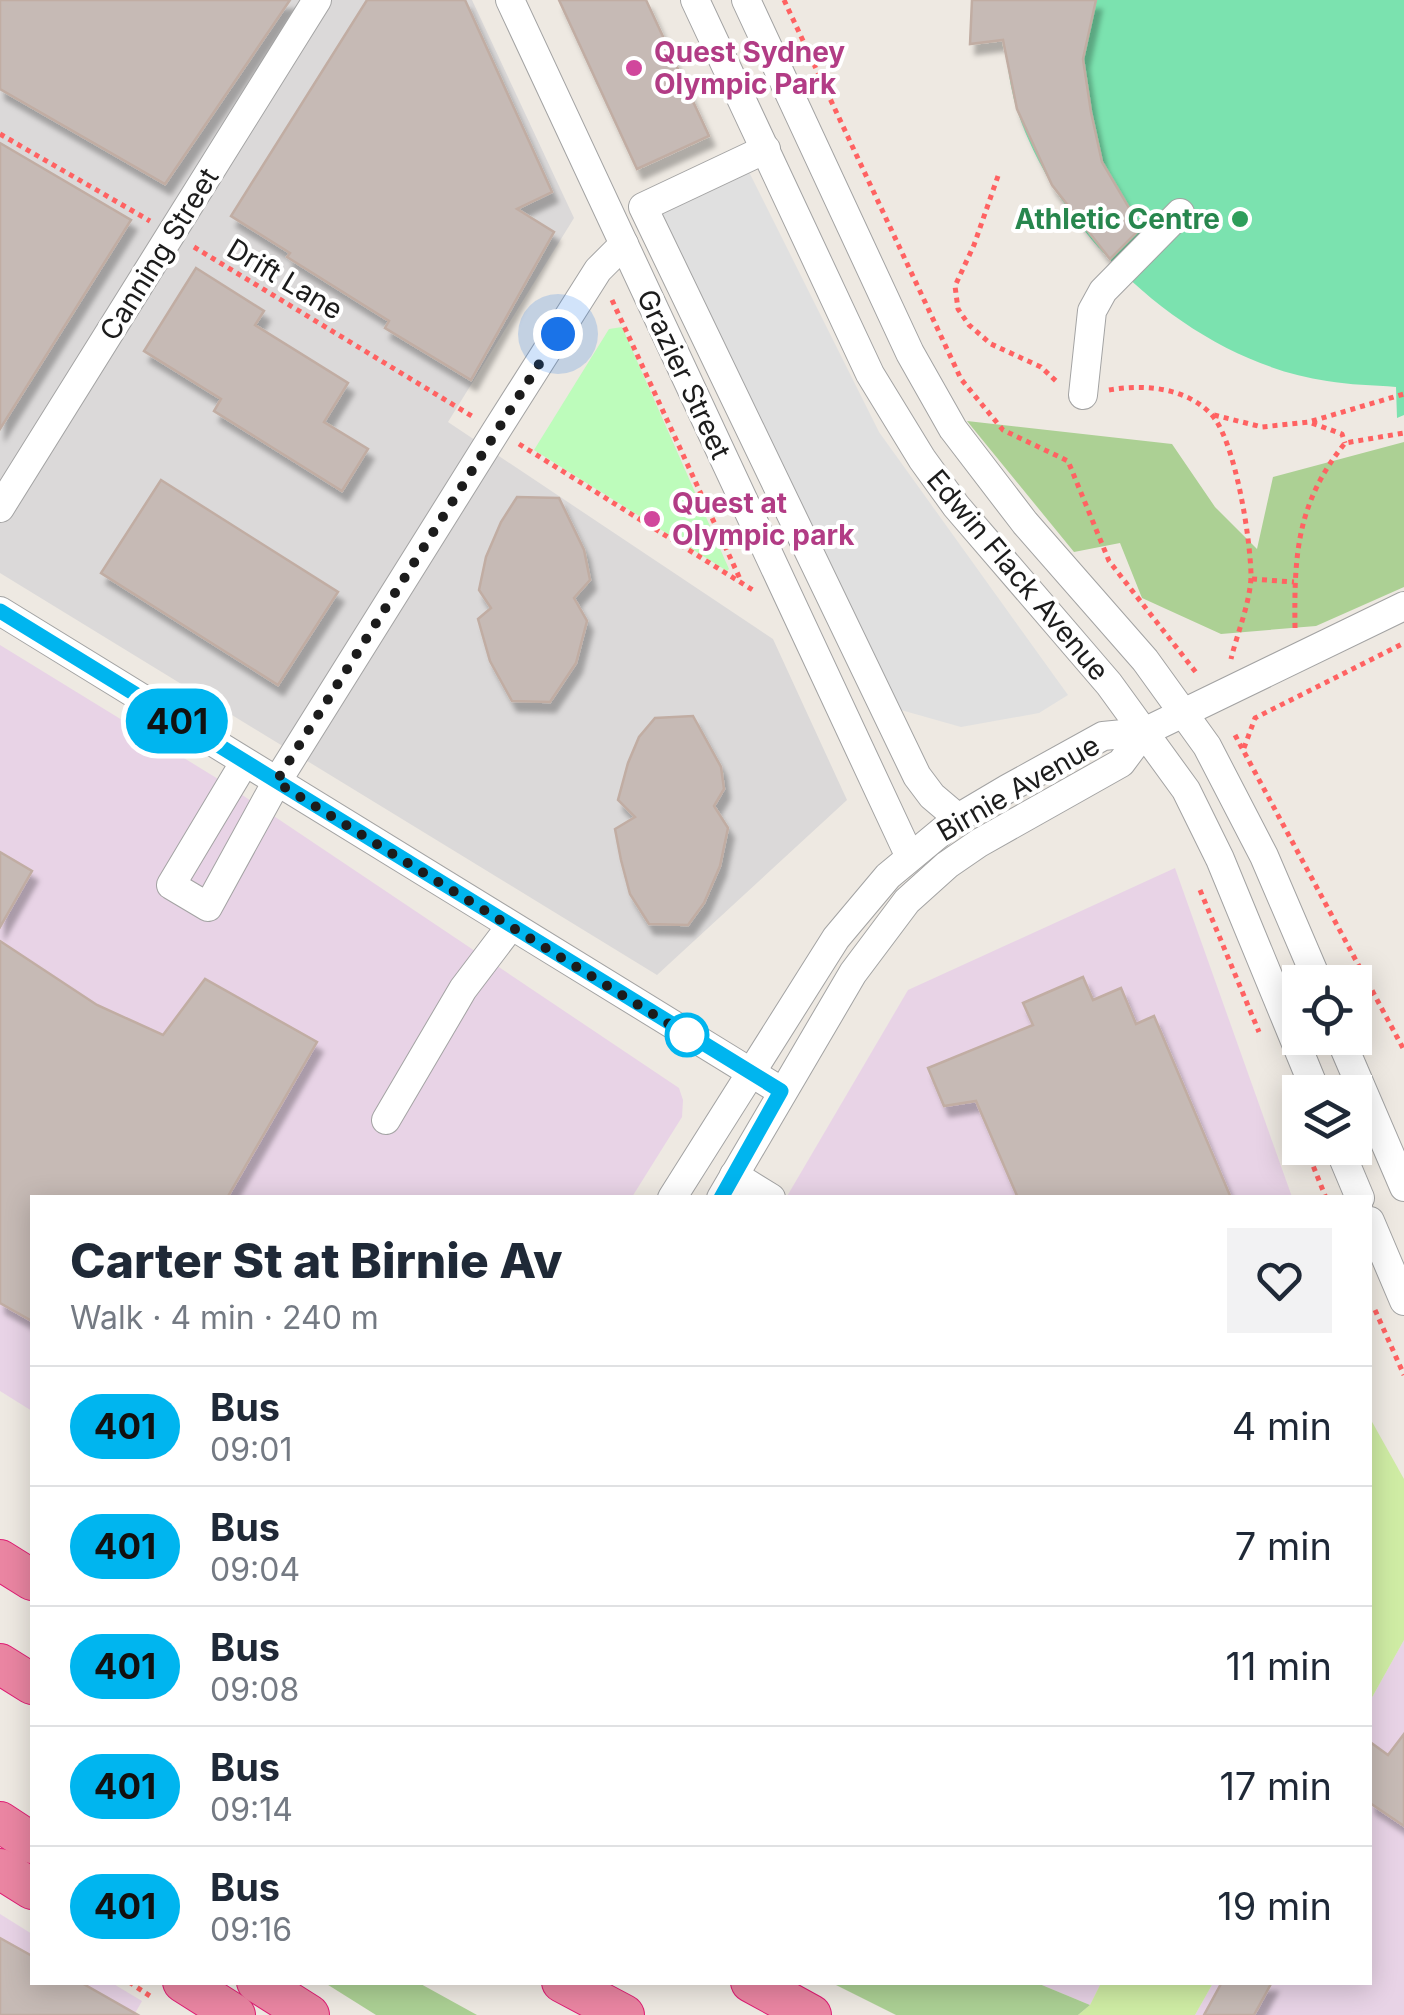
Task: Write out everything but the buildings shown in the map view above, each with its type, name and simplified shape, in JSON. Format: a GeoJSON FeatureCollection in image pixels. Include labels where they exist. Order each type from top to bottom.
{"type":"FeatureCollection","features":[{"type":"Feature","properties":{"kind":"highway"},"geometry":{"type":"LineString","coordinates":[[0,1560],[30,1579]]}},
{"type":"Feature","properties":{"kind":"highway"},"geometry":{"type":"LineString","coordinates":[[0,1664],[30,1683]]}},
{"type":"Feature","properties":{"kind":"highway"},"geometry":{"type":"LineString","coordinates":[[0,1822],[30,1841]]}},
{"type":"Feature","properties":{"kind":"highway"},"geometry":{"type":"LineString","coordinates":[[0,1868],[30,1888]]}},
{"type":"Feature","properties":{"kind":"highway"},"geometry":{"type":"LineString","coordinates":[[262,1985],[309,2015]]}},
{"type":"Feature","properties":{"kind":"highway"},"geometry":{"type":"LineString","coordinates":[[568,1985],[624,2015]]}},
{"type":"Feature","properties":{"kind":"highway"},"geometry":{"type":"LineString","coordinates":[[756,1985],[811,2015]]}},
{"type":"Feature","properties":{"kind":"street","name":"Canning Street"},"geometry":{"type":"LineString","coordinates":[[0,508],[318,0]]}},
{"type":"Feature","properties":{"kind":"street","name":"Grazier Street"},"geometry":{"type":"LineString","coordinates":[[510,0],[624,244],[918,848],[947,865]]}},
{"type":"Feature","properties":{"kind":"street","name":"Edwin Flack Avenue"},"geometry":{"type":"LineString","coordinates":[[695,0],[870,374],[922,459],[956,506],[1058,623],[1186,790],[1220,858],[1309,1075]]}},
{"type":"Feature","properties":{"kind":"street","name":"Edwin Flack Avenue"},"geometry":{"type":"LineString","coordinates":[[746,0],[910,353],[953,429],[1025,523],[1145,660],[1224,774],[1311,965]]}},
{"type":"Feature","properties":{"kind":"street"},"geometry":{"type":"LineString","coordinates":[[766,149],[643,207],[916,776],[958,818]]}},
{"type":"Feature","properties":{"kind":"street"},"geometry":{"type":"LineString","coordinates":[[1084,395],[1092,312],[1103,290],[1180,213]]}},
{"type":"Feature","properties":{"kind":"street"},"geometry":{"type":"LineString","coordinates":[[244,763],[170,885],[208,907],[276,782],[496,430],[598,270],[624,244]]}},
{"type":"Feature","properties":{"kind":"street"},"geometry":{"type":"LineString","coordinates":[[1144,732],[1404,606]]}},
{"type":"Feature","properties":{"kind":"street"},"geometry":{"type":"LineString","coordinates":[[0,611],[781,1091]]}},
{"type":"Feature","properties":{"kind":"street","name":"Birnie Avenue"},"geometry":{"type":"LineString","coordinates":[[674,1195],[852,917],[918,848],[958,818],[1103,736],[1144,732]]}},
{"type":"Feature","properties":{"kind":"street","name":"Birnie Avenue"},"geometry":{"type":"LineString","coordinates":[[727,1186],[871,945],[907,901],[979,843],[1120,763],[1144,732]]}},
{"type":"Feature","properties":{"kind":"street"},"geometry":{"type":"LineString","coordinates":[[386,1120],[463,989],[510,927]]}},
{"type":"Feature","properties":{"kind":"street"},"geometry":{"type":"LineString","coordinates":[[1347,1055],[1404,1187]]}},
{"type":"Feature","properties":{"kind":"street"},"geometry":{"type":"LineString","coordinates":[[1346,1165],[1359,1195]]}},
{"type":"Feature","properties":{"kind":"street"},"geometry":{"type":"LineString","coordinates":[[727,1186],[761,1195]]}},
{"type":"Feature","properties":{"kind":"street"},"geometry":{"type":"LineString","coordinates":[[1372,1226],[1404,1302]]}},
{"type":"Feature","properties":{"kind":"path"},"geometry":{"type":"LineString","coordinates":[[784,0],[961,379],[1003,430],[1068,461],[1109,561],[1199,676]]}},
{"type":"Feature","properties":{"kind":"path","name":"Drift Lane"},"geometry":{"type":"LineString","coordinates":[[0,134],[496,430],[768,599]]}},
{"type":"Feature","properties":{"kind":"path"},"geometry":{"type":"LineString","coordinates":[[998,176],[955,286],[958,309],[969,325],[992,344],[1040,367],[1057,382],[1084,395],[1154,387],[1184,396],[1212,414],[1262,427],[1309,422],[1404,394]]}},
{"type":"Feature","properties":{"kind":"path"},"geometry":{"type":"LineString","coordinates":[[598,270],[742,584]]}},
{"type":"Feature","properties":{"kind":"path"},"geometry":{"type":"LineString","coordinates":[[1212,414],[1228,447],[1243,501],[1251,579],[1230,662]]}},
{"type":"Feature","properties":{"kind":"path"},"geometry":{"type":"LineString","coordinates":[[1309,422],[1342,434],[1345,444]]}},
{"type":"Feature","properties":{"kind":"path"},"geometry":{"type":"LineString","coordinates":[[1295,632],[1298,538],[1310,496],[1345,444],[1404,434]]}},
{"type":"Feature","properties":{"kind":"path"},"geometry":{"type":"LineString","coordinates":[[1251,579],[1294,582]]}},
{"type":"Feature","properties":{"kind":"path"},"geometry":{"type":"LineString","coordinates":[[1244,748],[1256,718],[1404,643]]}},
{"type":"Feature","properties":{"kind":"path"},"geometry":{"type":"LineString","coordinates":[[1234,734],[1404,1050]]}},
{"type":"Feature","properties":{"kind":"path"},"geometry":{"type":"LineString","coordinates":[[1196,880],[1260,1036]]}},
{"type":"Feature","properties":{"kind":"path"},"geometry":{"type":"LineString","coordinates":[[1313,1165],[1325,1195]]}},
{"type":"Feature","properties":{"kind":"path"},"geometry":{"type":"LineString","coordinates":[[1372,1303],[1404,1376]]}},
{"type":"Feature","properties":{"kind":"path"},"geometry":{"type":"LineString","coordinates":[[144,1985],[196,1995]]}},
{"type":"Feature","properties":{"kind":"shaded area"},"geometry":{"type":"Polygon","coordinates":[[[0,0],[472,0],[574,218],[448,422],[773,639],[847,800],[657,975],[0,573],[0,0]]]}},
{"type":"Feature","properties":{"kind":"shaded area"},"geometry":{"type":"Polygon","coordinates":[[[738,150],[879,432],[1068,695],[1039,713],[961,727],[901,710],[876,680],[644,192],[738,150]]]}},
{"type":"Feature","properties":{"kind":"shaded area"},"geometry":{"type":"Polygon","coordinates":[[[0,645],[223,782],[679,1088],[683,1100],[682,1117],[633,1195],[30,1195],[30,1410],[0,1391],[0,645]]]}},
{"type":"Feature","properties":{"kind":"shaded area"},"geometry":{"type":"Polygon","coordinates":[[[1175,868],[1291,1195],[788,1195],[908,990],[1175,868]]]}},
{"type":"Feature","properties":{"kind":"shaded area"},"geometry":{"type":"Polygon","coordinates":[[[1404,1640],[1404,2015],[1195,2015],[1212,1985],[1372,1985],[1372,1697],[1404,1640]]]}},
{"type":"Feature","properties":{"kind":"shaded area"},"geometry":{"type":"Polygon","coordinates":[[[0,1914],[30,1933],[30,1985],[115,1985],[142,2001],[134,2015],[0,2015],[0,1914]]]}},
{"type":"Feature","properties":{"kind":"shaded area"},"geometry":{"type":"Polygon","coordinates":[[[1042,1985],[1100,1985],[1090,2005],[1042,1985]]]}},
{"type":"Feature","properties":{"kind":"green space","name":"Athletic Centre"},"geometry":{"type":"Polygon","coordinates":[[[1004,0],[1404,0],[1404,415],[1397,418],[1396,387],[1327,381],[1277,369],[1228,349],[1182,321],[1138,287],[1100,248],[1066,206],[1038,160],[1018,113],[1009,71],[1004,0]]]}},
{"type":"Feature","properties":{"kind":"green space"},"geometry":{"type":"Polygon","coordinates":[[[622,327],[727,571],[534,450],[609,329],[622,327]]]}},
{"type":"Feature","properties":{"kind":"green space"},"geometry":{"type":"Polygon","coordinates":[[[967,421],[1172,444],[1215,507],[1257,549],[1273,477],[1404,442],[1404,587],[1316,626],[1221,634],[1142,598],[1120,543],[1074,552],[967,421]]]}},
{"type":"Feature","properties":{"kind":"green space"},"geometry":{"type":"Polygon","coordinates":[[[1372,1422],[1404,1479],[1404,1640],[1372,1697],[1372,1422]]]}},
{"type":"Feature","properties":{"kind":"green space"},"geometry":{"type":"Polygon","coordinates":[[[328,1985],[423,1985],[477,2015],[376,2015],[328,1985]]]}},
{"type":"Feature","properties":{"kind":"green space"},"geometry":{"type":"Polygon","coordinates":[[[836,1985],[1042,1985],[1090,2005],[1078,2015],[896,2015],[836,1985]]]}},
{"type":"Feature","properties":{"kind":"green space"},"geometry":{"type":"Polygon","coordinates":[[[1100,1985],[1212,1985],[1195,2015],[1078,2015],[1090,2005],[1100,1985]]]}},
{"type":"Feature","properties":{"kind":"bus line","name":"401"},"geometry":{"type":"LineString","coordinates":[[0,611],[781,1091],[723,1195]]}},
{"type":"Feature","properties":{"kind":"place","name":"Quest Sydney Olympic Park"},"geometry":{"type":"Point","coordinates":[634,68]}},
{"type":"Feature","properties":{"kind":"place","name":"Athletic Centre"},"geometry":{"type":"Point","coordinates":[1240,219]}},
{"type":"Feature","properties":{"kind":"place","name":"Quest at Olympic park"},"geometry":{"type":"Point","coordinates":[652,519]}},
{"type":"Feature","properties":{"kind":"route"},"geometry":{"type":"LineString","coordinates":[[558,334],[276,782],[687,1035]]}}]}
